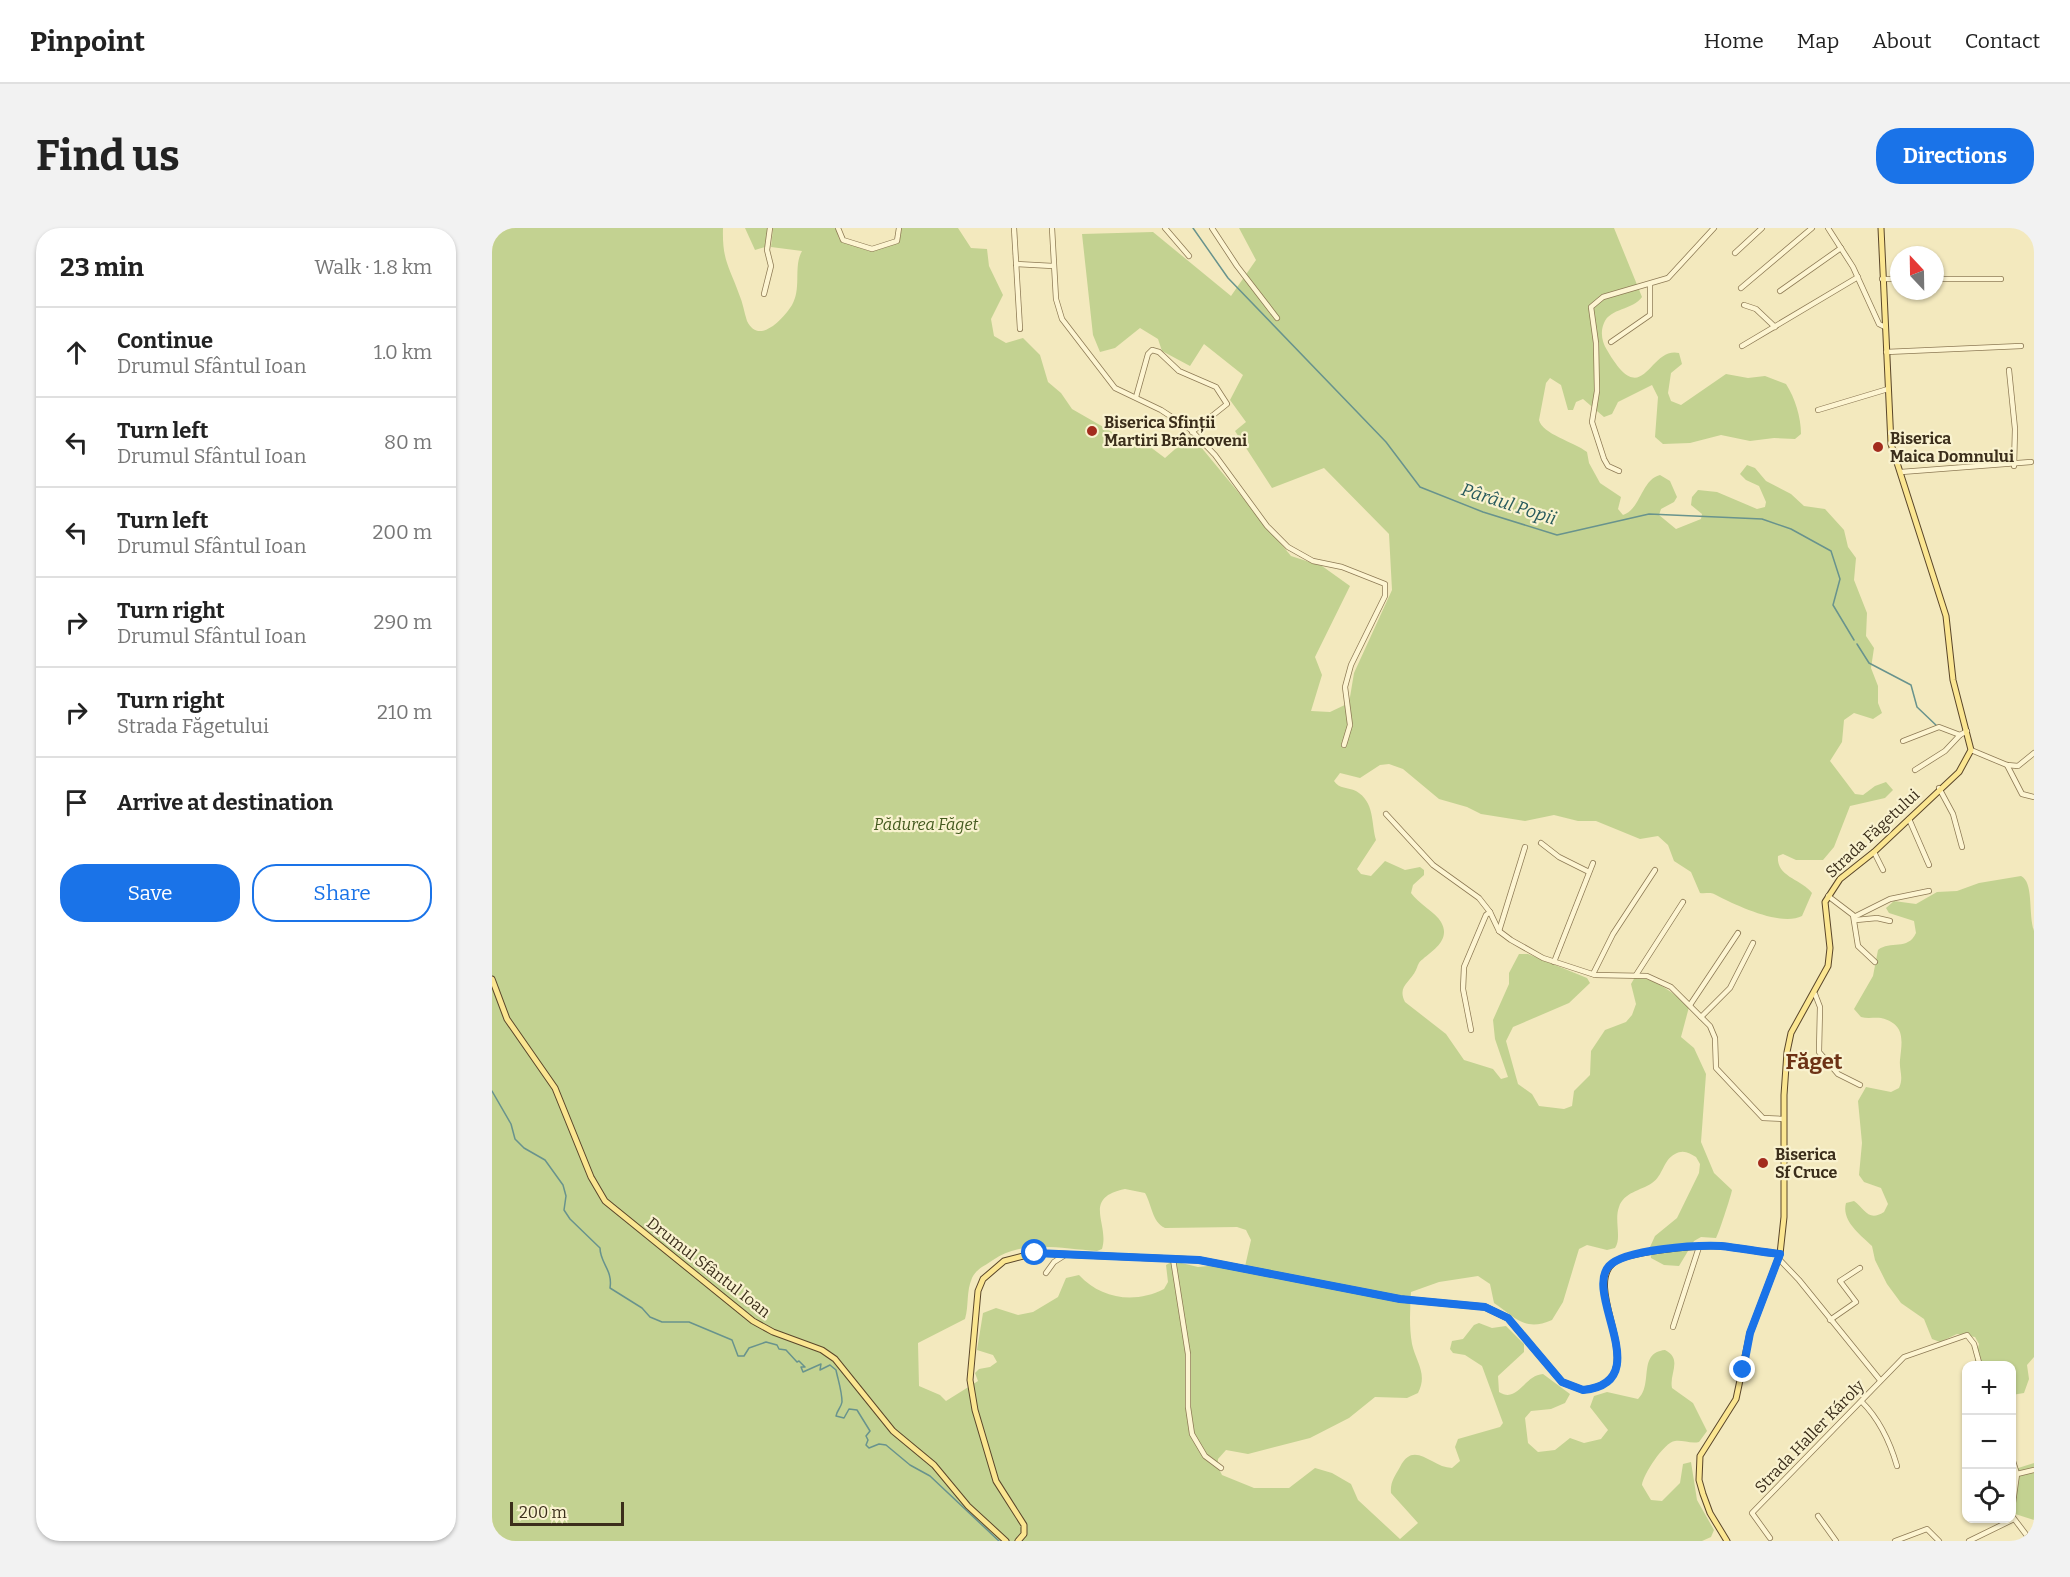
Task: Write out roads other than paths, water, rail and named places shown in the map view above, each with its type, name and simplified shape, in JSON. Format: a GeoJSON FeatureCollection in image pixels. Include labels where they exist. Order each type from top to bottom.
{"type":"FeatureCollection","features":[{"type":"Feature","properties":{"kind":"main road"},"geometry":{"type":"LineString","coordinates":[[1881,228],[1891,444],[1946,616],[1953,680],[1971,750]]}},
{"type":"Feature","properties":{"kind":"main road","name":"Strada Făgetului"},"geometry":{"type":"LineString","coordinates":[[1727,1541],[1710,1513],[1703,1494],[1699,1480],[1700,1456],[1736,1399],[1750,1333],[1779,1257],[1784,1217],[1785,1064],[1790,1038],[1826,975],[1829,958],[1824,907],[1828,896],[1840,879],[1874,852],[1939,788],[1959,772],[1971,750]]}},
{"type":"Feature","properties":{"kind":"main road","name":"Drumul Sfântul Ioan"},"geometry":{"type":"LineString","coordinates":[[492,979],[507,1019],[555,1088],[591,1178],[605,1201],[753,1322],[822,1350],[835,1359],[893,1431],[934,1464],[968,1506],[1006,1541]]}},
{"type":"Feature","properties":{"kind":"main road"},"geometry":{"type":"LineString","coordinates":[[1018,1541],[1024,1534],[1024,1525],[996,1481],[972,1395],[970,1380],[978,1291],[989,1271],[1004,1261],[1029,1254],[1199,1260],[1400,1299],[1491,1308],[1512,1322],[1558,1379],[1572,1388],[1583,1390],[1606,1382],[1616,1362],[1617,1341],[1603,1281],[1607,1268],[1617,1260],[1628,1255],[1699,1247],[1727,1247],[1779,1257]]}},
{"type":"Feature","properties":{"kind":"street"},"geometry":{"type":"LineString","coordinates":[[764,294],[771,264],[767,250],[770,228]]}},
{"type":"Feature","properties":{"kind":"street"},"geometry":{"type":"LineString","coordinates":[[838,228],[841,239],[872,249],[896,242],[899,228]]}},
{"type":"Feature","properties":{"kind":"street"},"geometry":{"type":"LineString","coordinates":[[1014,228],[1020,329]]}},
{"type":"Feature","properties":{"kind":"street"},"geometry":{"type":"LineString","coordinates":[[1052,228],[1056,299],[1066,327],[1115,388],[1172,416],[1192,432],[1215,455],[1267,526],[1288,547],[1313,561],[1342,567],[1385,584],[1384,596],[1351,665],[1345,687],[1350,724],[1344,745]]}},
{"type":"Feature","properties":{"kind":"street"},"geometry":{"type":"LineString","coordinates":[[1165,228],[1188,256]]}},
{"type":"Feature","properties":{"kind":"street"},"geometry":{"type":"LineString","coordinates":[[1212,228],[1277,318]]}},
{"type":"Feature","properties":{"kind":"street"},"geometry":{"type":"LineString","coordinates":[[1619,471],[1608,466],[1604,459],[1592,422],[1597,391],[1596,343],[1590,310],[1593,303],[1603,297],[1650,284],[1674,274],[1714,228]]}},
{"type":"Feature","properties":{"kind":"street"},"geometry":{"type":"LineString","coordinates":[[1736,253],[1762,228]]}},
{"type":"Feature","properties":{"kind":"street"},"geometry":{"type":"LineString","coordinates":[[1741,288],[1812,228]]}},
{"type":"Feature","properties":{"kind":"street"},"geometry":{"type":"LineString","coordinates":[[1828,228],[1858,277],[1879,324],[1885,327]]}},
{"type":"Feature","properties":{"kind":"street"},"geometry":{"type":"LineString","coordinates":[[1799,274],[1840,248]]}},
{"type":"Feature","properties":{"kind":"street"},"geometry":{"type":"LineString","coordinates":[[1779,291],[1840,248]]}},
{"type":"Feature","properties":{"kind":"street"},"geometry":{"type":"LineString","coordinates":[[1016,264],[1053,266]]}},
{"type":"Feature","properties":{"kind":"street"},"geometry":{"type":"LineString","coordinates":[[1742,346],[1858,277]]}},
{"type":"Feature","properties":{"kind":"street"},"geometry":{"type":"LineString","coordinates":[[1882,279],[1890,279]]}},
{"type":"Feature","properties":{"kind":"street"},"geometry":{"type":"LineString","coordinates":[[1944,279],[2001,279]]}},
{"type":"Feature","properties":{"kind":"street"},"geometry":{"type":"LineString","coordinates":[[1611,342],[1650,315],[1650,284]]}},
{"type":"Feature","properties":{"kind":"street"},"geometry":{"type":"LineString","coordinates":[[1744,305],[1762,314],[1774,327]]}},
{"type":"Feature","properties":{"kind":"street"},"geometry":{"type":"LineString","coordinates":[[1886,352],[2021,346]]}},
{"type":"Feature","properties":{"kind":"street"},"geometry":{"type":"LineString","coordinates":[[1136,397],[1148,354],[1152,350],[1159,352],[1179,371],[1211,384],[1223,396],[1227,404],[1192,432]]}},
{"type":"Feature","properties":{"kind":"street"},"geometry":{"type":"LineString","coordinates":[[2008,370],[2015,429],[2014,466]]}},
{"type":"Feature","properties":{"kind":"street"},"geometry":{"type":"LineString","coordinates":[[1818,410],[1888,389]]}},
{"type":"Feature","properties":{"kind":"street"},"geometry":{"type":"LineString","coordinates":[[1900,472],[2014,466],[2031,462]]}},
{"type":"Feature","properties":{"kind":"street"},"geometry":{"type":"LineString","coordinates":[[1903,741],[1939,727],[1960,735]]}},
{"type":"Feature","properties":{"kind":"street"},"geometry":{"type":"LineString","coordinates":[[1915,770],[1945,751],[1967,731]]}},
{"type":"Feature","properties":{"kind":"street"},"geometry":{"type":"LineString","coordinates":[[1971,750],[2007,765],[2018,766],[2034,753]]}},
{"type":"Feature","properties":{"kind":"street"},"geometry":{"type":"LineString","coordinates":[[2007,765],[2022,794],[2033,797],[2034,805]]}},
{"type":"Feature","properties":{"kind":"street"},"geometry":{"type":"LineString","coordinates":[[1939,788],[1953,814],[1962,847]]}},
{"type":"Feature","properties":{"kind":"street"},"geometry":{"type":"LineString","coordinates":[[1386,814],[1433,865],[1479,898],[1490,912],[1499,931],[1534,953],[1593,974],[1636,975],[1658,979],[1690,1005],[1710,1026],[1715,1038],[1716,1068],[1763,1118],[1784,1119]]}},
{"type":"Feature","properties":{"kind":"street"},"geometry":{"type":"LineString","coordinates":[[1909,819],[1929,865]]}},
{"type":"Feature","properties":{"kind":"street"},"geometry":{"type":"LineString","coordinates":[[1541,843],[1559,857],[1589,872]]}},
{"type":"Feature","properties":{"kind":"street"},"geometry":{"type":"LineString","coordinates":[[1499,931],[1525,847]]}},
{"type":"Feature","properties":{"kind":"street"},"geometry":{"type":"LineString","coordinates":[[1874,852],[1883,870]]}},
{"type":"Feature","properties":{"kind":"street"},"geometry":{"type":"LineString","coordinates":[[1554,962],[1593,863]]}},
{"type":"Feature","properties":{"kind":"street"},"geometry":{"type":"LineString","coordinates":[[1593,974],[1613,934],[1655,870]]}},
{"type":"Feature","properties":{"kind":"street"},"geometry":{"type":"LineString","coordinates":[[1855,918],[1890,899],[1929,891]]}},
{"type":"Feature","properties":{"kind":"street"},"geometry":{"type":"LineString","coordinates":[[1828,896],[1842,905],[1855,918],[1858,946],[1875,962]]}},
{"type":"Feature","properties":{"kind":"street"},"geometry":{"type":"LineString","coordinates":[[1636,975],[1683,902]]}},
{"type":"Feature","properties":{"kind":"street"},"geometry":{"type":"LineString","coordinates":[[1471,1030],[1463,989],[1464,967],[1486,915],[1490,912]]}},
{"type":"Feature","properties":{"kind":"street"},"geometry":{"type":"LineString","coordinates":[[1855,918],[1877,918],[1890,921]]}},
{"type":"Feature","properties":{"kind":"street"},"geometry":{"type":"LineString","coordinates":[[1690,1005],[1738,933]]}},
{"type":"Feature","properties":{"kind":"street"},"geometry":{"type":"LineString","coordinates":[[1701,1017],[1730,988],[1753,943]]}},
{"type":"Feature","properties":{"kind":"street"},"geometry":{"type":"LineString","coordinates":[[1815,994],[1820,1007],[1819,1052],[1838,1074],[1860,1085]]}},
{"type":"Feature","properties":{"kind":"street"},"geometry":{"type":"LineString","coordinates":[[1673,1327],[1699,1247]]}},
{"type":"Feature","properties":{"kind":"street"},"geometry":{"type":"LineString","coordinates":[[1046,1273],[1054,1262],[1065,1255]]}},
{"type":"Feature","properties":{"kind":"street"},"geometry":{"type":"LineString","coordinates":[[1779,1257],[1880,1380]]}},
{"type":"Feature","properties":{"kind":"street"},"geometry":{"type":"LineString","coordinates":[[1173,1259],[1188,1354],[1188,1407],[1192,1434],[1205,1456],[1221,1468]]}},
{"type":"Feature","properties":{"kind":"street"},"geometry":{"type":"LineString","coordinates":[[1830,1320],[1856,1302],[1840,1281],[1860,1268]]}},
{"type":"Feature","properties":{"kind":"street","name":"Strada Haller Károly"},"geometry":{"type":"LineString","coordinates":[[1770,1539],[1752,1513],[1904,1357],[1967,1335],[1974,1344],[1979,1361]]}},
{"type":"Feature","properties":{"kind":"street"},"geometry":{"type":"LineString","coordinates":[[1862,1402],[1873,1413],[1897,1466]]}},
{"type":"Feature","properties":{"kind":"street"},"geometry":{"type":"LineString","coordinates":[[2015,1469],[2016,1481]]}},
{"type":"Feature","properties":{"kind":"street"},"geometry":{"type":"LineString","coordinates":[[2017,1474],[2034,1470]]}},
{"type":"Feature","properties":{"kind":"street"},"geometry":{"type":"LineString","coordinates":[[1818,1516],[1836,1541]]}},
{"type":"Feature","properties":{"kind":"street"},"geometry":{"type":"LineString","coordinates":[[1969,1541],[2003,1523]]}},
{"type":"Feature","properties":{"kind":"street"},"geometry":{"type":"LineString","coordinates":[[2016,1523],[2031,1541]]}},
{"type":"Feature","properties":{"kind":"street"},"geometry":{"type":"LineString","coordinates":[[1895,1541],[1927,1529],[1939,1541]]}},
{"type":"Feature","properties":{"kind":"waterway","name":"Pârâul Popii"},"geometry":{"type":"LineString","coordinates":[[1193,228],[1228,278],[1386,442],[1420,487],[1483,512],[1557,535],[1649,514],[1762,519],[1791,529],[1831,551],[1840,579],[1833,605],[1854,640]]}},
{"type":"Feature","properties":{"kind":"waterway","name":"Pârâul Popii"},"geometry":{"type":"LineString","coordinates":[[1857,644],[1869,663],[1911,685],[1917,707],[1938,727]]}},
{"type":"Feature","properties":{"kind":"waterway"},"geometry":{"type":"LineString","coordinates":[[492,1091],[511,1124],[515,1139],[524,1148],[545,1160],[563,1185],[566,1196],[564,1210],[570,1219],[600,1248],[610,1276],[610,1288],[642,1308],[650,1317],[662,1322],[689,1322],[732,1340],[738,1356],[744,1356],[749,1348],[766,1342],[786,1350],[805,1367],[801,1367],[803,1372],[821,1364],[820,1370],[830,1365],[836,1370],[842,1402],[836,1416],[844,1418],[849,1409],[857,1410],[870,1431],[866,1436],[868,1440],[866,1445],[869,1448],[879,1444],[886,1445],[910,1465],[930,1476],[999,1541]]}},
{"type":"Feature","properties":{"kind":"place","name":"Biserica Sfinții Martiri Brâncoveni"},"geometry":{"type":"Point","coordinates":[1092,431]}},
{"type":"Feature","properties":{"kind":"place","name":"Biserica Maica Domnului"},"geometry":{"type":"Point","coordinates":[1878,447]}},
{"type":"Feature","properties":{"kind":"place","name":"Biserica Sf Cruce"},"geometry":{"type":"Point","coordinates":[1763,1163]}},
{"type":"Feature","properties":{"kind":"district","name":"Făget"},"geometry":{"type":"Point","coordinates":[1814,1061]}},
{"type":"Feature","properties":{"kind":"park label","name":"Pădurea Făget"},"geometry":{"type":"Point","coordinates":[926,824]}}]}
